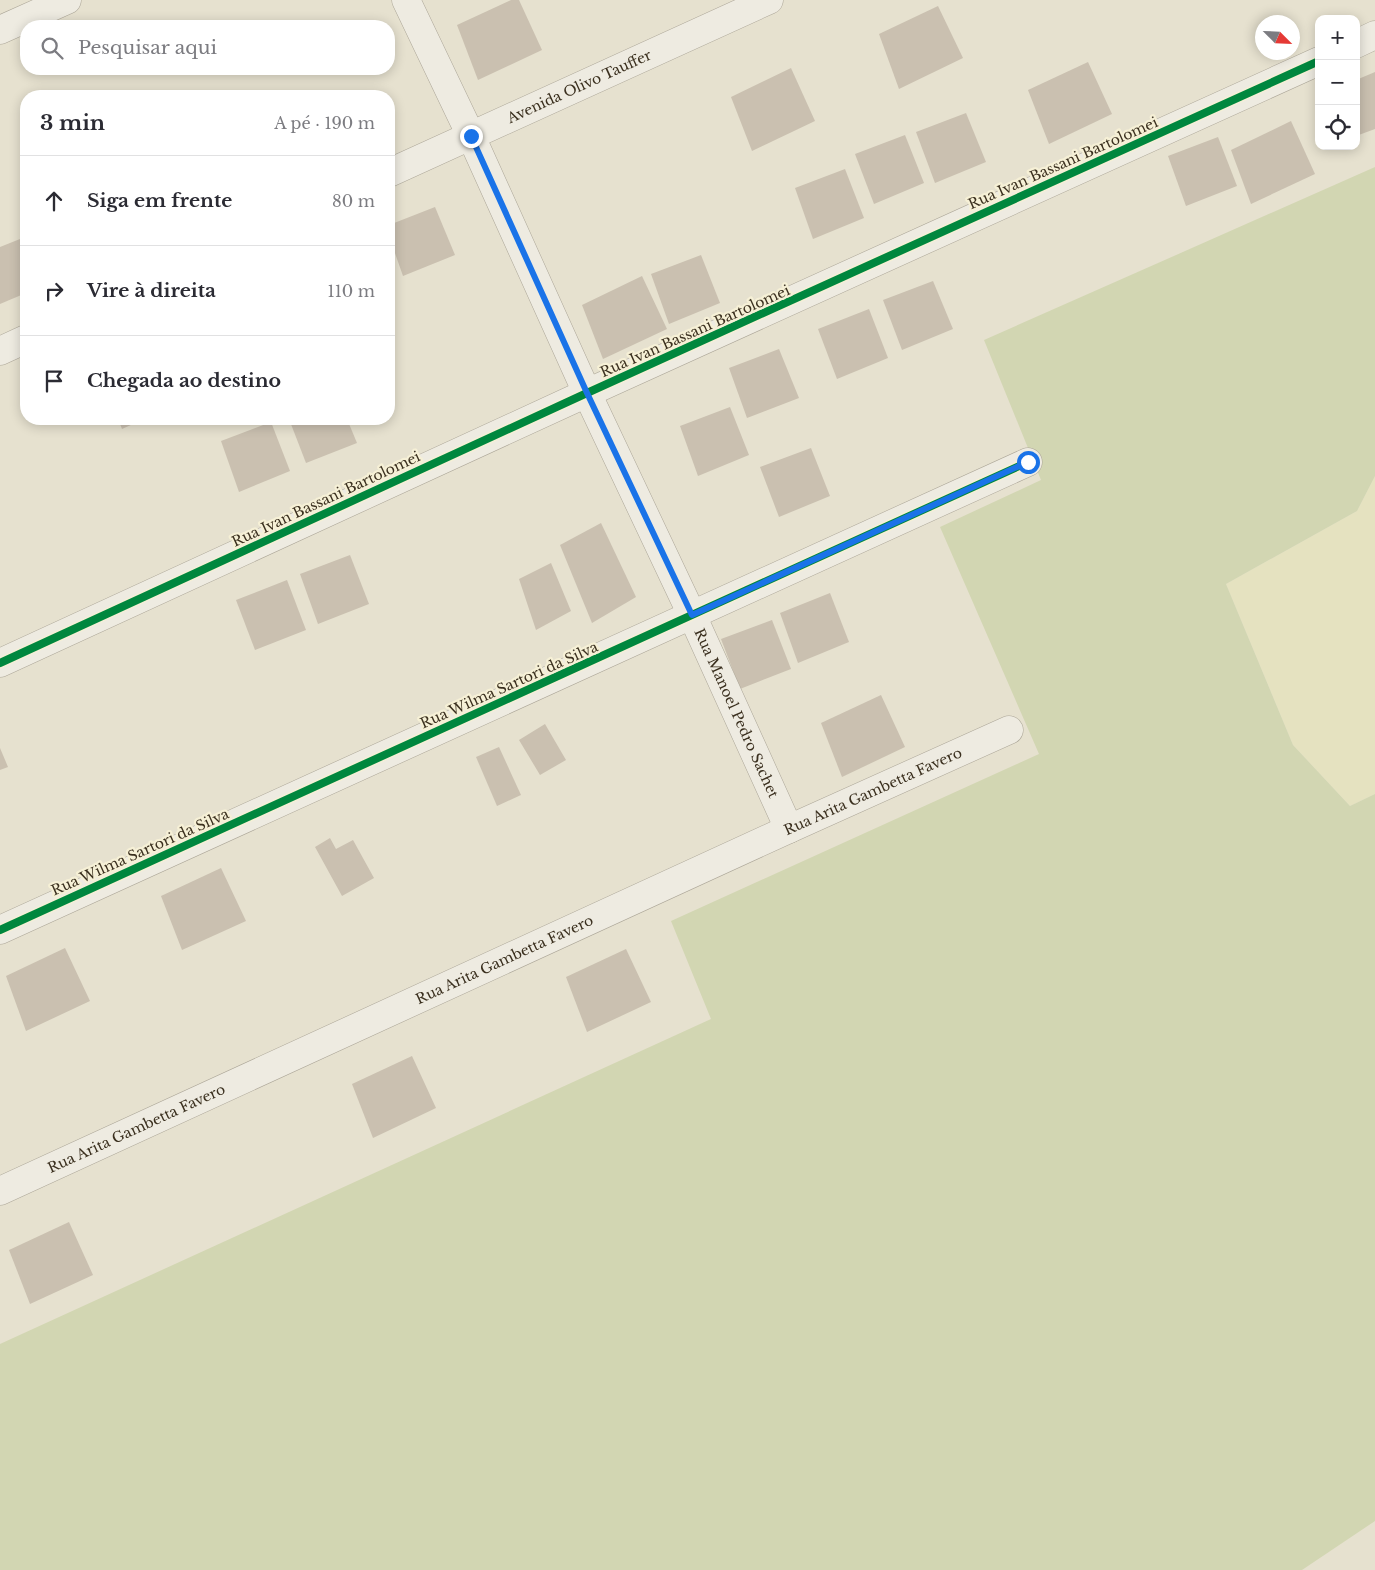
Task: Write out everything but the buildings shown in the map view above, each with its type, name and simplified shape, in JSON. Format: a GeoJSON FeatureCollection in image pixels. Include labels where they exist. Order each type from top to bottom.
{"type":"FeatureCollection","features":[{"type":"Feature","properties":{"kind":"street"},"geometry":{"type":"LineString","coordinates":[[22,20],[66,0]]}},
{"type":"Feature","properties":{"kind":"street","name":"Rua Manoel Pedro Sachet"},"geometry":{"type":"LineString","coordinates":[[406,0],[471,136],[587,393],[692,615],[789,829]]}},
{"type":"Feature","properties":{"kind":"street","name":"Avenida Olivo Tauffer"},"geometry":{"type":"LineString","coordinates":[[395,170],[769,0]]}},
{"type":"Feature","properties":{"kind":"street"},"geometry":{"type":"LineString","coordinates":[[0,30],[20,21]]}},
{"type":"Feature","properties":{"kind":"street"},"geometry":{"type":"LineString","coordinates":[[1360,42],[1375,35]]}},
{"type":"Feature","properties":{"kind":"street","name":"Rua Ivan Bassani Bartolomei"},"geometry":{"type":"LineString","coordinates":[[0,664],[587,393],[1315,63]]}},
{"type":"Feature","properties":{"kind":"street"},"geometry":{"type":"LineString","coordinates":[[0,351],[20,342]]}},
{"type":"Feature","properties":{"kind":"street","name":"Rua Wilma Sartori da Silva"},"geometry":{"type":"LineString","coordinates":[[0,930],[1028,462]]}},
{"type":"Feature","properties":{"kind":"street","name":"Rua Arita Gambetta Favero"},"geometry":{"type":"LineString","coordinates":[[0,1191],[1009,730]]}},
{"type":"Feature","properties":{"kind":"shaded area"},"geometry":{"type":"Polygon","coordinates":[[[1375,476],[1375,794],[1350,806],[1293,745],[1226,584],[1357,511],[1375,476]]]}},
{"type":"Feature","properties":{"kind":"green space"},"geometry":{"type":"Polygon","coordinates":[[[1375,167],[1375,476],[1357,511],[1226,584],[1293,745],[1350,806],[1375,794],[1375,1521],[1302,1570],[0,1570],[0,1344],[711,1019],[671,921],[1039,754],[940,527],[1041,480],[984,340],[1375,167]]]}},
{"type":"Feature","properties":{"kind":"cycle path"},"geometry":{"type":"LineString","coordinates":[[0,663],[587,393],[1315,63]]}},
{"type":"Feature","properties":{"kind":"cycle path"},"geometry":{"type":"LineString","coordinates":[[0,930],[1028,462]]}},
{"type":"Feature","properties":{"kind":"route"},"geometry":{"type":"LineString","coordinates":[[471,136],[587,393],[692,615],[1028,462]]}}]}
